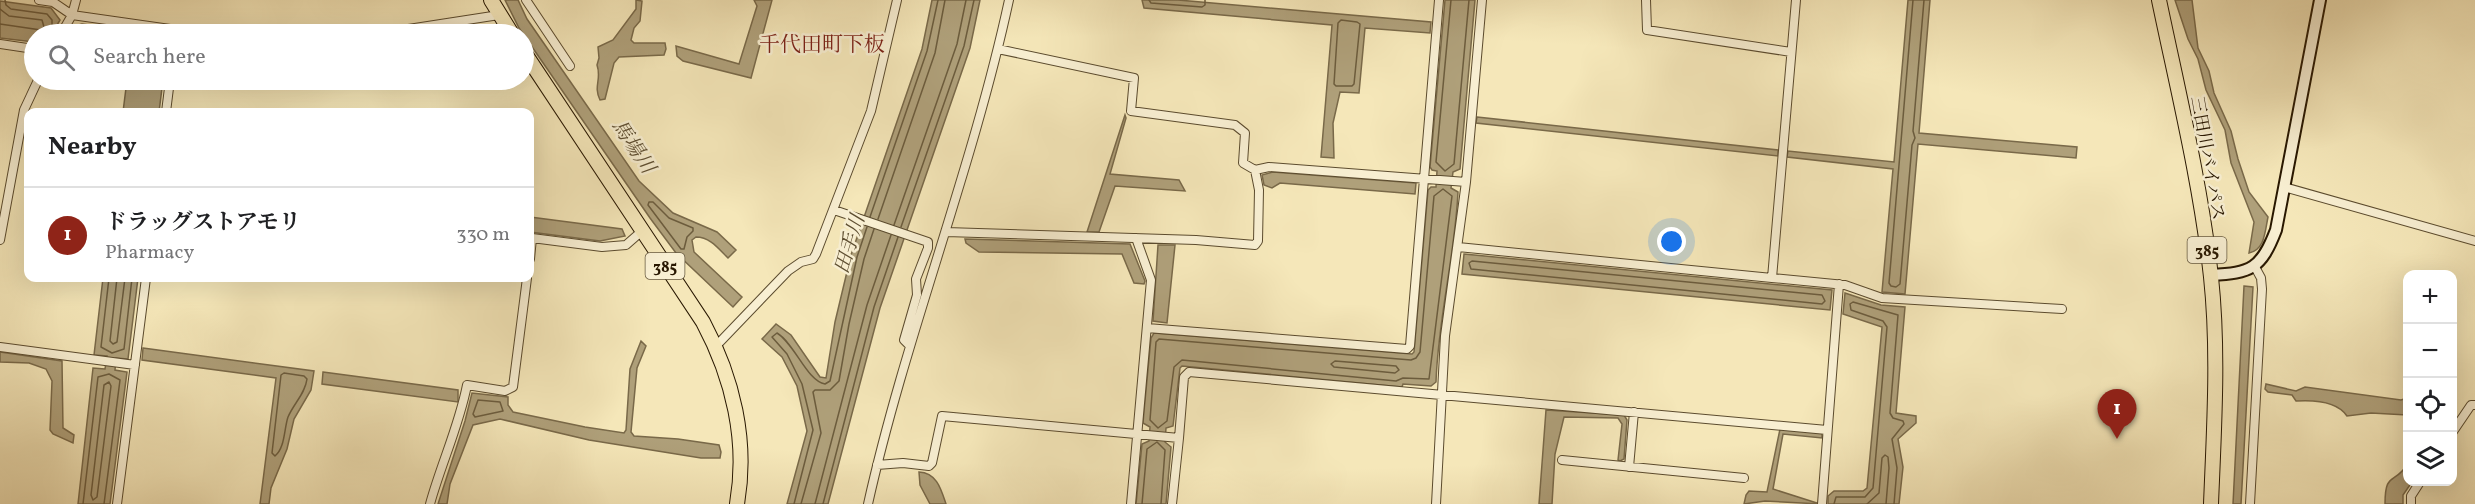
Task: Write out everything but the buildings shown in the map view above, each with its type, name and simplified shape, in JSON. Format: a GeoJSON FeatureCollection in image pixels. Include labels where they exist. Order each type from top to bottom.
{"type":"FeatureCollection","features":[{"type":"Feature","properties":{"kind":"highway"},"geometry":{"type":"LineString","coordinates":[[492,0],[505,24]]}},
{"type":"Feature","properties":{"kind":"highway","name":"三田川バイパス"},"geometry":{"type":"LineString","coordinates":[[2159,0],[2192,162],[2211,275],[2216,399],[2211,504]]}},
{"type":"Feature","properties":{"kind":"highway","name":"385"},"geometry":{"type":"LineString","coordinates":[[534,67],[704,322],[716,346],[736,407],[741,453],[737,504]]}},
{"type":"Feature","properties":{"kind":"street"},"geometry":{"type":"LineString","coordinates":[[39,0],[53,2],[72,15],[127,24]]}},
{"type":"Feature","properties":{"kind":"street"},"geometry":{"type":"LineString","coordinates":[[67,24],[76,0]]}},
{"type":"Feature","properties":{"kind":"street"},"geometry":{"type":"LineString","coordinates":[[526,0],[570,66]]}},
{"type":"Feature","properties":{"kind":"street"},"geometry":{"type":"LineString","coordinates":[[716,346],[788,271],[801,262],[813,259],[837,211],[871,111],[897,0]]}},
{"type":"Feature","properties":{"kind":"street"},"geometry":{"type":"LineString","coordinates":[[868,504],[910,346],[946,232],[998,49],[1009,0]]}},
{"type":"Feature","properties":{"kind":"street"},"geometry":{"type":"LineString","coordinates":[[1147,328],[1407,349],[1410,346],[1439,0]]}},
{"type":"Feature","properties":{"kind":"street"},"geometry":{"type":"LineString","coordinates":[[1436,504],[1440,395],[1445,336],[1466,182],[1482,0]]}},
{"type":"Feature","properties":{"kind":"street"},"geometry":{"type":"LineString","coordinates":[[1646,0],[1647,30],[1791,52]]}},
{"type":"Feature","properties":{"kind":"street"},"geometry":{"type":"LineString","coordinates":[[1772,278],[1796,0]]}},
{"type":"Feature","properties":{"kind":"street"},"geometry":{"type":"LineString","coordinates":[[2211,275],[2245,272],[2255,267],[2269,250],[2276,230],[2320,0]]}},
{"type":"Feature","properties":{"kind":"street"},"geometry":{"type":"LineString","coordinates":[[441,24],[499,15]]}},
{"type":"Feature","properties":{"kind":"street"},"geometry":{"type":"LineString","coordinates":[[0,44],[24,48]]}},
{"type":"Feature","properties":{"kind":"street"},"geometry":{"type":"LineString","coordinates":[[998,49],[1134,78],[1131,111],[1236,125],[1245,133],[1243,163],[1255,170],[1269,166],[1466,182]]}},
{"type":"Feature","properties":{"kind":"street"},"geometry":{"type":"LineString","coordinates":[[25,108],[33,90]]}},
{"type":"Feature","properties":{"kind":"street"},"geometry":{"type":"LineString","coordinates":[[167,108],[169,90]]}},
{"type":"Feature","properties":{"kind":"street"},"geometry":{"type":"LineString","coordinates":[[0,240],[24,110]]}},
{"type":"Feature","properties":{"kind":"street"},"geometry":{"type":"LineString","coordinates":[[946,232],[1196,240],[1255,245],[1258,241],[1259,190],[1255,170]]}},
{"type":"Feature","properties":{"kind":"street"},"geometry":{"type":"LineString","coordinates":[[2284,187],[2475,241]]}},
{"type":"Feature","properties":{"kind":"street"},"geometry":{"type":"LineString","coordinates":[[837,211],[928,242],[928,248],[916,279],[917,295],[904,340],[910,346]]}},
{"type":"Feature","properties":{"kind":"street"},"geometry":{"type":"LineString","coordinates":[[534,238],[602,247],[626,245],[642,231]]}},
{"type":"Feature","properties":{"kind":"street"},"geometry":{"type":"LineString","coordinates":[[1131,504],[1142,434],[1151,280],[1136,238]]}},
{"type":"Feature","properties":{"kind":"street"},"geometry":{"type":"LineString","coordinates":[[1458,247],[1839,284],[1882,298],[2062,309]]}},
{"type":"Feature","properties":{"kind":"street"},"geometry":{"type":"LineString","coordinates":[[2250,504],[2262,289],[2261,278],[2255,267]]}},
{"type":"Feature","properties":{"kind":"street"},"geometry":{"type":"LineString","coordinates":[[117,504],[145,282]]}},
{"type":"Feature","properties":{"kind":"street"},"geometry":{"type":"LineString","coordinates":[[430,504],[438,474],[462,409],[467,385],[505,391],[513,387],[526,282]]}},
{"type":"Feature","properties":{"kind":"street"},"geometry":{"type":"LineString","coordinates":[[1822,504],[1839,284]]}},
{"type":"Feature","properties":{"kind":"street"},"geometry":{"type":"LineString","coordinates":[[0,347],[135,365]]}},
{"type":"Feature","properties":{"kind":"street"},"geometry":{"type":"LineString","coordinates":[[1172,504],[1185,377],[1189,372],[1827,430]]}},
{"type":"Feature","properties":{"kind":"street"},"geometry":{"type":"LineString","coordinates":[[2453,432],[2471,405],[2475,405]]}},
{"type":"Feature","properties":{"kind":"street"},"geometry":{"type":"LineString","coordinates":[[1629,467],[1634,412]]}},
{"type":"Feature","properties":{"kind":"street"},"geometry":{"type":"LineString","coordinates":[[877,465],[903,463],[929,466],[932,463],[942,416],[1179,438]]}},
{"type":"Feature","properties":{"kind":"street"},"geometry":{"type":"LineString","coordinates":[[1562,460],[1744,478]]}},
{"type":"Feature","properties":{"kind":"street"},"geometry":{"type":"LineString","coordinates":[[2410,504],[2411,496],[2417,486]]}},
{"type":"Feature","properties":{"kind":"water"},"geometry":{"type":"Polygon","coordinates":[[[505,0],[518,0],[530,24],[517,24],[505,0]]]}},
{"type":"Feature","properties":{"kind":"water"},"geometry":{"type":"Polygon","coordinates":[[[636,0],[642,1],[640,21],[634,28],[631,40],[634,43],[665,43],[664,55],[619,57],[614,63],[605,99],[600,100],[597,91],[598,47],[613,40],[636,9],[636,0]]]}},
{"type":"Feature","properties":{"kind":"water"},"geometry":{"type":"Polygon","coordinates":[[[754,0],[772,0],[751,78],[683,61],[677,56],[676,46],[739,64],[757,6],[754,0]]]}},
{"type":"Feature","properties":{"kind":"water"},"geometry":{"type":"Polygon","coordinates":[[[932,0],[980,0],[970,48],[880,308],[828,504],[787,504],[807,431],[797,386],[782,357],[762,339],[776,324],[791,335],[820,377],[826,378],[835,322],[851,255],[922,49],[932,0]]]}},
{"type":"Feature","properties":{"kind":"water"},"geometry":{"type":"Polygon","coordinates":[[[1142,0],[1178,0],[1431,22],[1430,33],[1365,28],[1359,93],[1340,92],[1333,123],[1334,158],[1321,157],[1332,25],[1144,8],[1142,0]]]}},
{"type":"Feature","properties":{"kind":"water"},"geometry":{"type":"Polygon","coordinates":[[[1445,0],[1475,0],[1460,169],[1453,172],[1451,188],[1458,192],[1436,382],[1431,386],[1403,384],[1402,387],[1182,366],[1173,426],[1166,428],[1165,442],[1171,447],[1166,504],[1136,504],[1142,444],[1149,441],[1150,427],[1143,423],[1151,338],[1154,333],[1412,354],[1414,352],[1428,190],[1436,187],[1437,171],[1430,167],[1445,0]]]}},
{"type":"Feature","properties":{"kind":"water"},"geometry":{"type":"Polygon","coordinates":[[[1908,0],[1930,0],[1919,133],[2077,147],[2076,158],[1918,144],[1905,294],[1882,292],[1893,169],[1787,157],[1788,151],[1894,162],[1908,0]]]}},
{"type":"Feature","properties":{"kind":"water"},"geometry":{"type":"Polygon","coordinates":[[[2175,0],[2192,0],[2198,48],[2231,131],[2249,192],[2268,217],[2261,244],[2249,253],[2254,222],[2231,163],[2225,130],[2206,90],[2198,59],[2188,39],[2175,0]]]}},
{"type":"Feature","properties":{"kind":"water"},"geometry":{"type":"Polygon","coordinates":[[[0,1],[51,8],[60,20],[58,24],[24,24],[24,41],[0,38],[0,1]]]}},
{"type":"Feature","properties":{"kind":"water"},"geometry":{"type":"Polygon","coordinates":[[[534,29],[639,181],[673,213],[717,232],[736,250],[728,258],[706,239],[696,237],[692,240],[694,252],[742,297],[733,307],[676,253],[534,50],[534,29]]]}},
{"type":"Feature","properties":{"kind":"water"},"geometry":{"type":"Polygon","coordinates":[[[126,90],[162,90],[160,108],[124,108],[126,90]]]}},
{"type":"Feature","properties":{"kind":"water"},"geometry":{"type":"Polygon","coordinates":[[[1125,115],[1110,174],[1179,180],[1185,191],[1115,186],[1099,232],[1087,232],[1125,115]]]}},
{"type":"Feature","properties":{"kind":"water"},"geometry":{"type":"Polygon","coordinates":[[[1477,117],[1778,150],[1778,156],[1476,123],[1477,117]]]}},
{"type":"Feature","properties":{"kind":"water"},"geometry":{"type":"Polygon","coordinates":[[[1273,172],[1416,183],[1415,194],[1280,183],[1272,188],[1264,185],[1262,175],[1273,172]]]}},
{"type":"Feature","properties":{"kind":"water"},"geometry":{"type":"Polygon","coordinates":[[[534,218],[622,229],[625,236],[600,241],[534,233],[534,218]]]}},
{"type":"Feature","properties":{"kind":"water"},"geometry":{"type":"Polygon","coordinates":[[[965,239],[1130,244],[1145,281],[1144,284],[1134,283],[1122,254],[979,252],[966,243],[965,239]]]}},
{"type":"Feature","properties":{"kind":"water"},"geometry":{"type":"Polygon","coordinates":[[[1158,245],[1175,245],[1167,323],[1153,321],[1158,245]]]}},
{"type":"Feature","properties":{"kind":"water"},"geometry":{"type":"Polygon","coordinates":[[[1464,254],[1832,290],[1830,310],[1462,274],[1464,254]]]}},
{"type":"Feature","properties":{"kind":"water"},"geometry":{"type":"Polygon","coordinates":[[[103,282],[138,282],[128,359],[116,358],[115,370],[127,372],[110,504],[78,504],[93,368],[105,369],[107,356],[94,355],[103,282]]]}},
{"type":"Feature","properties":{"kind":"water"},"geometry":{"type":"Polygon","coordinates":[[[2244,286],[2253,287],[2241,504],[2233,504],[2244,286]]]}},
{"type":"Feature","properties":{"kind":"water"},"geometry":{"type":"Polygon","coordinates":[[[1845,293],[1881,305],[1905,307],[1896,413],[1916,416],[1916,423],[1898,439],[1903,467],[1899,504],[1828,504],[1828,496],[1834,491],[1863,491],[1867,488],[1882,327],[1843,314],[1845,293]]]}},
{"type":"Feature","properties":{"kind":"water"},"geometry":{"type":"Polygon","coordinates":[[[641,341],[646,346],[637,368],[631,432],[634,436],[719,445],[720,458],[701,458],[589,440],[500,419],[473,425],[450,484],[447,504],[438,504],[472,393],[508,397],[508,405],[513,412],[624,433],[630,369],[641,341]]]}},
{"type":"Feature","properties":{"kind":"water"},"geometry":{"type":"Polygon","coordinates":[[[143,348],[314,371],[311,390],[294,419],[287,449],[271,488],[269,504],[260,504],[276,378],[142,360],[143,348]]]}},
{"type":"Feature","properties":{"kind":"water"},"geometry":{"type":"Polygon","coordinates":[[[0,352],[62,361],[63,428],[74,435],[73,443],[53,434],[50,430],[52,381],[46,369],[29,363],[0,362],[0,352]]]}},
{"type":"Feature","properties":{"kind":"water"},"geometry":{"type":"Polygon","coordinates":[[[323,372],[458,390],[458,402],[322,384],[323,372]]]}},
{"type":"Feature","properties":{"kind":"water"},"geometry":{"type":"Polygon","coordinates":[[[2266,384],[2296,391],[2305,387],[2403,399],[2403,415],[2371,413],[2347,416],[2331,404],[2296,401],[2292,395],[2268,392],[2265,389],[2266,384]]]}},
{"type":"Feature","properties":{"kind":"water"},"geometry":{"type":"Polygon","coordinates":[[[1546,410],[1624,415],[1627,420],[1624,459],[1620,461],[1618,460],[1622,424],[1618,418],[1564,417],[1555,454],[1552,504],[1539,504],[1546,410]]]}},
{"type":"Feature","properties":{"kind":"water"},"geometry":{"type":"Polygon","coordinates":[[[1780,429],[1822,433],[1822,438],[1783,434],[1773,489],[1820,504],[1765,501],[1744,504],[1749,491],[1767,492],[1780,429]]]}},
{"type":"Feature","properties":{"kind":"water"},"geometry":{"type":"Polygon","coordinates":[[[2402,471],[2403,486],[2409,486],[2403,495],[2403,504],[2385,504],[2389,482],[2402,471]]]}},
{"type":"Feature","properties":{"kind":"water"},"geometry":{"type":"Polygon","coordinates":[[[919,472],[930,475],[934,479],[946,504],[930,504],[920,485],[919,472]]]}},
{"type":"Feature","properties":{"kind":"place","name":"ドラッグストアモリ"},"geometry":{"type":"Point","coordinates":[2117,439]}},
{"type":"Feature","properties":{"kind":"district","name":"千代田町下板"},"geometry":{"type":"Point","coordinates":[822,44]}},
{"type":"Feature","properties":{"kind":"water label","name":"馬場川"},"geometry":{"type":"Point","coordinates":[634,146]}},
{"type":"Feature","properties":{"kind":"water label","name":"田手川"},"geometry":{"type":"Point","coordinates":[849,244]}}]}
